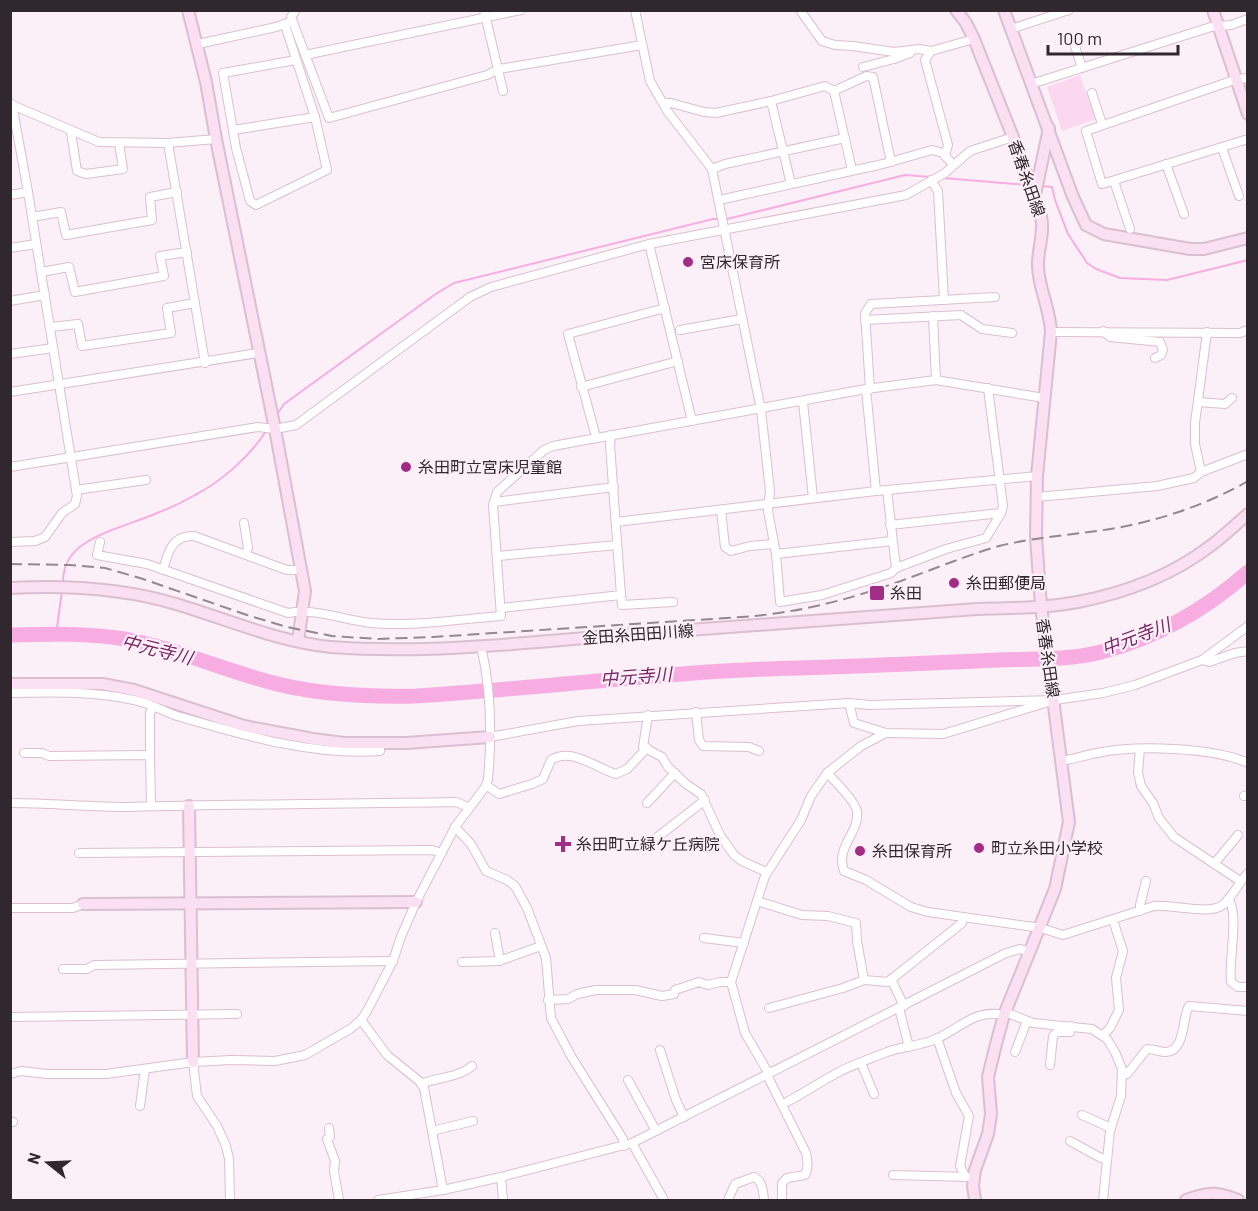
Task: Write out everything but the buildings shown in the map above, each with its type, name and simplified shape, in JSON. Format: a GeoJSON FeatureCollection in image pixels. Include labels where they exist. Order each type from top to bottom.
{"type":"FeatureCollection","features":[{"type":"Feature","properties":{"kind":"main road"},"geometry":{"type":"LineString","coordinates":[[188,10],[198,44],[238,242],[305,591],[298,640]]}},
{"type":"Feature","properties":{"kind":"main road","name":"香春糸田線"},"geometry":{"type":"LineString","coordinates":[[956,10],[966,22],[974,39],[1013,137],[1044,228],[1038,265],[1039,280],[1050,319],[1051,332],[1037,476],[1036,537],[1042,612],[1069,822],[1060,873],[1041,928],[1004,1013],[988,1077],[991,1114],[988,1134],[970,1177],[975,1200]]}},
{"type":"Feature","properties":{"kind":"main road"},"geometry":{"type":"LineString","coordinates":[[1004,10],[1073,197],[1086,225],[1104,234],[1190,249],[1204,249],[1248,238]]}},
{"type":"Feature","properties":{"kind":"main road"},"geometry":{"type":"LineString","coordinates":[[1213,10],[1242,78],[1248,114]]}},
{"type":"Feature","properties":{"kind":"main road"},"geometry":{"type":"LineString","coordinates":[[1034,197],[1049,128]]}},
{"type":"Feature","properties":{"kind":"main road","name":"金田糸田田川線"},"geometry":{"type":"LineString","coordinates":[[10,588],[56,586],[131,594],[174,603],[260,632],[329,647],[394,649],[481,646],[977,609],[1042,612],[1115,592],[1168,572],[1209,548],[1248,514]]}},
{"type":"Feature","properties":{"kind":"main road"},"geometry":{"type":"LineString","coordinates":[[10,684],[102,684],[134,690],[244,726],[344,743],[406,743],[490,732]]}},
{"type":"Feature","properties":{"kind":"main road"},"geometry":{"type":"LineString","coordinates":[[189,806],[193,1062]]}},
{"type":"Feature","properties":{"kind":"main road"},"geometry":{"type":"LineString","coordinates":[[83,904],[416,902]]}},
{"type":"Feature","properties":{"kind":"main road"},"geometry":{"type":"LineString","coordinates":[[1186,1200],[1208,1192],[1238,1200]]}},
{"type":"Feature","properties":{"kind":"street"},"geometry":{"type":"LineString","coordinates":[[305,55],[485,14],[521,10]]}},
{"type":"Feature","properties":{"kind":"street"},"geometry":{"type":"LineString","coordinates":[[635,10],[650,81],[668,112],[711,169],[719,200],[761,410],[768,511],[776,554],[780,602],[822,595],[891,573],[896,568],[946,549],[986,538],[1003,506],[988,388]]}},
{"type":"Feature","properties":{"kind":"street"},"geometry":{"type":"LineString","coordinates":[[800,10],[816,35],[822,41],[829,43],[894,52],[919,49],[931,51],[974,39]]}},
{"type":"Feature","properties":{"kind":"street"},"geometry":{"type":"LineString","coordinates":[[1011,29],[1069,10]]}},
{"type":"Feature","properties":{"kind":"street"},"geometry":{"type":"LineString","coordinates":[[198,44],[285,25],[292,13]]}},
{"type":"Feature","properties":{"kind":"street"},"geometry":{"type":"LineString","coordinates":[[292,13],[329,118],[488,75],[499,69],[642,45]]}},
{"type":"Feature","properties":{"kind":"street"},"geometry":{"type":"LineString","coordinates":[[485,14],[503,90]]}},
{"type":"Feature","properties":{"kind":"street"},"geometry":{"type":"LineString","coordinates":[[1031,84],[1218,26],[1231,25],[1248,19]]}},
{"type":"Feature","properties":{"kind":"street"},"geometry":{"type":"LineString","coordinates":[[285,25],[315,117],[327,170],[256,205],[250,201],[236,148],[223,73],[296,60]]}},
{"type":"Feature","properties":{"kind":"street"},"geometry":{"type":"LineString","coordinates":[[1074,43],[1082,68]]}},
{"type":"Feature","properties":{"kind":"street"},"geometry":{"type":"LineString","coordinates":[[863,67],[894,59],[919,49]]}},
{"type":"Feature","properties":{"kind":"street"},"geometry":{"type":"LineString","coordinates":[[931,51],[925,60],[948,145],[945,156]]}},
{"type":"Feature","properties":{"kind":"street"},"geometry":{"type":"LineString","coordinates":[[834,92],[866,76],[873,77],[891,162]]}},
{"type":"Feature","properties":{"kind":"street"},"geometry":{"type":"LineString","coordinates":[[1242,78],[1086,131],[1102,184],[1248,139]]}},
{"type":"Feature","properties":{"kind":"street"},"geometry":{"type":"LineString","coordinates":[[663,103],[716,113],[825,86],[834,92],[852,170]]}},
{"type":"Feature","properties":{"kind":"street"},"geometry":{"type":"LineString","coordinates":[[1092,93],[1102,124]]}},
{"type":"Feature","properties":{"kind":"street"},"geometry":{"type":"LineString","coordinates":[[771,101],[791,184]]}},
{"type":"Feature","properties":{"kind":"street"},"geometry":{"type":"LineString","coordinates":[[11,104],[71,132],[99,142],[168,143],[216,139]]}},
{"type":"Feature","properties":{"kind":"street"},"geometry":{"type":"LineString","coordinates":[[10,542],[34,541],[45,537],[62,513],[75,504],[76,490],[28,192],[15,139],[11,104]]}},
{"type":"Feature","properties":{"kind":"street"},"geometry":{"type":"LineString","coordinates":[[233,130],[315,117]]}},
{"type":"Feature","properties":{"kind":"street"},"geometry":{"type":"LineString","coordinates":[[71,132],[77,171],[86,174],[123,169],[119,143]]}},
{"type":"Feature","properties":{"kind":"street"},"geometry":{"type":"LineString","coordinates":[[10,467],[258,427],[275,429],[297,425],[470,297],[491,287],[649,244],[906,195],[953,165],[970,151],[1013,137]]}},
{"type":"Feature","properties":{"kind":"street"},"geometry":{"type":"LineString","coordinates":[[711,169],[845,138]]}},
{"type":"Feature","properties":{"kind":"street"},"geometry":{"type":"LineString","coordinates":[[168,143],[205,363]]}},
{"type":"Feature","properties":{"kind":"street"},"geometry":{"type":"LineString","coordinates":[[1222,147],[1239,196]]}},
{"type":"Feature","properties":{"kind":"street"},"geometry":{"type":"LineString","coordinates":[[719,200],[891,162],[932,150],[943,153],[953,165]]}},
{"type":"Feature","properties":{"kind":"street"},"geometry":{"type":"LineString","coordinates":[[1166,164],[1184,214]]}},
{"type":"Feature","properties":{"kind":"street"},"geometry":{"type":"LineString","coordinates":[[931,180],[938,191],[944,300]]}},
{"type":"Feature","properties":{"kind":"street"},"geometry":{"type":"LineString","coordinates":[[1114,181],[1130,229]]}},
{"type":"Feature","properties":{"kind":"street"},"geometry":{"type":"LineString","coordinates":[[10,195],[28,192]]}},
{"type":"Feature","properties":{"kind":"street"},"geometry":{"type":"LineString","coordinates":[[32,217],[61,212],[66,235],[152,220],[150,197],[177,192]]}},
{"type":"Feature","properties":{"kind":"street"},"geometry":{"type":"LineString","coordinates":[[10,248],[36,244]]}},
{"type":"Feature","properties":{"kind":"street"},"geometry":{"type":"LineString","coordinates":[[649,244],[692,421]]}},
{"type":"Feature","properties":{"kind":"street"},"geometry":{"type":"LineString","coordinates":[[41,272],[69,267],[75,292],[164,276],[160,256],[187,252]]}},
{"type":"Feature","properties":{"kind":"street"},"geometry":{"type":"LineString","coordinates":[[10,301],[45,295]]}},
{"type":"Feature","properties":{"kind":"street"},"geometry":{"type":"LineString","coordinates":[[876,491],[865,313],[871,304],[995,297]]}},
{"type":"Feature","properties":{"kind":"street"},"geometry":{"type":"LineString","coordinates":[[50,327],[78,324],[82,346],[171,333],[167,308],[195,303]]}},
{"type":"Feature","properties":{"kind":"street"},"geometry":{"type":"LineString","coordinates":[[596,437],[568,334],[665,308]]}},
{"type":"Feature","properties":{"kind":"street"},"geometry":{"type":"LineString","coordinates":[[865,320],[961,315],[982,329],[1012,333]]}},
{"type":"Feature","properties":{"kind":"street"},"geometry":{"type":"LineString","coordinates":[[933,316],[936,380]]}},
{"type":"Feature","properties":{"kind":"street"},"geometry":{"type":"LineString","coordinates":[[680,330],[742,319]]}},
{"type":"Feature","properties":{"kind":"street"},"geometry":{"type":"LineString","coordinates":[[1051,332],[1240,333],[1248,330]]}},
{"type":"Feature","properties":{"kind":"street"},"geometry":{"type":"LineString","coordinates":[[1103,331],[1110,337],[1160,342],[1163,351],[1155,358]]}},
{"type":"Feature","properties":{"kind":"street"},"geometry":{"type":"LineString","coordinates":[[1201,472],[1195,444],[1195,423],[1207,332]]}},
{"type":"Feature","properties":{"kind":"street"},"geometry":{"type":"LineString","coordinates":[[10,354],[53,348]]}},
{"type":"Feature","properties":{"kind":"street"},"geometry":{"type":"LineString","coordinates":[[10,392],[258,354]]}},
{"type":"Feature","properties":{"kind":"street"},"geometry":{"type":"LineString","coordinates":[[581,387],[678,362]]}},
{"type":"Feature","properties":{"kind":"street"},"geometry":{"type":"LineString","coordinates":[[100,542],[97,555],[147,564],[288,613],[303,610],[369,623],[390,624],[501,616],[494,502],[496,492],[544,450],[553,446],[868,389],[936,380],[1044,398]]}},
{"type":"Feature","properties":{"kind":"street"},"geometry":{"type":"LineString","coordinates":[[1198,402],[1225,404],[1232,398]]}},
{"type":"Feature","properties":{"kind":"street"},"geometry":{"type":"LineString","coordinates":[[804,402],[813,498]]}},
{"type":"Feature","properties":{"kind":"street"},"geometry":{"type":"LineString","coordinates":[[611,435],[622,605],[673,602]]}},
{"type":"Feature","properties":{"kind":"street"},"geometry":{"type":"LineString","coordinates":[[1037,497],[1157,486],[1194,478],[1201,472],[1248,454]]}},
{"type":"Feature","properties":{"kind":"street"},"geometry":{"type":"LineString","coordinates":[[616,522],[876,491],[1037,476]]}},
{"type":"Feature","properties":{"kind":"street"},"geometry":{"type":"LineString","coordinates":[[76,490],[146,480]]}},
{"type":"Feature","properties":{"kind":"street"},"geometry":{"type":"LineString","coordinates":[[494,502],[614,487]]}},
{"type":"Feature","properties":{"kind":"street"},"geometry":{"type":"LineString","coordinates":[[887,490],[891,541],[896,568]]}},
{"type":"Feature","properties":{"kind":"street"},"geometry":{"type":"LineString","coordinates":[[721,510],[725,547],[731,551],[750,546],[774,544]]}},
{"type":"Feature","properties":{"kind":"street"},"geometry":{"type":"LineString","coordinates":[[890,525],[1000,513]]}},
{"type":"Feature","properties":{"kind":"street"},"geometry":{"type":"LineString","coordinates":[[244,523],[248,548],[246,555]]}},
{"type":"Feature","properties":{"kind":"street"},"geometry":{"type":"LineString","coordinates":[[164,570],[170,548],[176,540],[185,536],[194,536],[287,570],[301,570]]}},
{"type":"Feature","properties":{"kind":"street"},"geometry":{"type":"LineString","coordinates":[[776,554],[891,541]]}},
{"type":"Feature","properties":{"kind":"street"},"geometry":{"type":"LineString","coordinates":[[498,556],[617,545]]}},
{"type":"Feature","properties":{"kind":"street"},"geometry":{"type":"LineString","coordinates":[[501,608],[621,595]]}},
{"type":"Feature","properties":{"kind":"street"},"geometry":{"type":"LineString","coordinates":[[490,732],[648,715],[849,703],[869,705],[1103,693],[1135,686],[1202,660],[1248,626]]}},
{"type":"Feature","properties":{"kind":"street"},"geometry":{"type":"LineString","coordinates":[[10,1074],[21,1071],[47,1074],[106,1074],[193,1062],[275,1061],[305,1055],[350,1029],[361,1020],[393,961],[416,902],[455,827],[486,785],[491,748],[481,646]]}},
{"type":"Feature","properties":{"kind":"street"},"geometry":{"type":"LineString","coordinates":[[1202,660],[1209,662],[1248,651]]}},
{"type":"Feature","properties":{"kind":"street"},"geometry":{"type":"LineString","coordinates":[[10,693],[80,693],[136,700],[206,724],[283,744],[366,752],[380,751],[380,743]]}},
{"type":"Feature","properties":{"kind":"street"},"geometry":{"type":"LineString","coordinates":[[849,703],[854,723],[886,733],[943,734],[1054,695]]}},
{"type":"Feature","properties":{"kind":"street"},"geometry":{"type":"LineString","coordinates":[[151,806],[150,713],[153,707]]}},
{"type":"Feature","properties":{"kind":"street"},"geometry":{"type":"LineString","coordinates":[[696,712],[699,740],[703,746],[749,747],[759,751]]}},
{"type":"Feature","properties":{"kind":"street"},"geometry":{"type":"LineString","coordinates":[[648,715],[644,747],[662,757],[686,784],[701,794],[720,835],[734,855],[766,872]]}},
{"type":"Feature","properties":{"kind":"street"},"geometry":{"type":"LineString","coordinates":[[782,1200],[782,1183],[787,1178],[805,1175],[808,1170],[806,1153],[768,1074],[745,1033],[731,982],[766,872],[801,820],[811,796],[827,774],[861,746],[886,733]]}},
{"type":"Feature","properties":{"kind":"street"},"geometry":{"type":"LineString","coordinates":[[486,785],[500,794],[532,784],[543,779],[547,774],[551,760],[560,757],[578,758],[616,774],[627,770],[647,748]]}},
{"type":"Feature","properties":{"kind":"street"},"geometry":{"type":"LineString","coordinates":[[1140,748],[1138,772],[1141,786],[1153,802],[1159,818],[1174,837],[1240,881]]}},
{"type":"Feature","properties":{"kind":"street"},"geometry":{"type":"LineString","coordinates":[[1061,761],[1098,753],[1140,748],[1218,753],[1248,763]]}},
{"type":"Feature","properties":{"kind":"street"},"geometry":{"type":"LineString","coordinates":[[24,753],[42,753],[49,756],[150,755]]}},
{"type":"Feature","properties":{"kind":"street"},"geometry":{"type":"LineString","coordinates":[[647,803],[675,773]]}},
{"type":"Feature","properties":{"kind":"street"},"geometry":{"type":"LineString","coordinates":[[827,774],[853,802],[856,809],[855,823],[841,855],[844,871],[866,880],[911,907],[928,912],[1041,928],[1063,935],[1163,905],[1216,910],[1228,899],[1248,873]]}},
{"type":"Feature","properties":{"kind":"street"},"geometry":{"type":"LineString","coordinates":[[655,839],[705,800]]}},
{"type":"Feature","properties":{"kind":"street"},"geometry":{"type":"LineString","coordinates":[[10,803],[48,803],[63,806],[189,806],[456,802],[468,807]]}},
{"type":"Feature","properties":{"kind":"street"},"geometry":{"type":"LineString","coordinates":[[455,827],[471,843],[486,871],[515,886],[546,958],[548,1000],[551,1018],[558,1034],[622,1139],[664,1200]]}},
{"type":"Feature","properties":{"kind":"street"},"geometry":{"type":"LineString","coordinates":[[1214,864],[1238,835]]}},
{"type":"Feature","properties":{"kind":"street"},"geometry":{"type":"LineString","coordinates":[[79,853],[432,850],[442,853]]}},
{"type":"Feature","properties":{"kind":"street"},"geometry":{"type":"LineString","coordinates":[[1140,911],[1146,881]]}},
{"type":"Feature","properties":{"kind":"street"},"geometry":{"type":"LineString","coordinates":[[1228,899],[1233,905],[1234,914],[1231,982],[1238,987],[1248,987]]}},
{"type":"Feature","properties":{"kind":"street"},"geometry":{"type":"LineString","coordinates":[[757,901],[802,915],[828,916],[856,923],[859,960],[864,980]]}},
{"type":"Feature","properties":{"kind":"street"},"geometry":{"type":"LineString","coordinates":[[10,908],[73,908],[83,904]]}},
{"type":"Feature","properties":{"kind":"street"},"geometry":{"type":"LineString","coordinates":[[769,1008],[864,980],[888,982],[962,923],[963,917]]}},
{"type":"Feature","properties":{"kind":"street"},"geometry":{"type":"LineString","coordinates":[[1103,1035],[1110,1028],[1119,1010],[1116,978],[1123,951],[1113,920]]}},
{"type":"Feature","properties":{"kind":"street"},"geometry":{"type":"LineString","coordinates":[[495,933],[500,961]]}},
{"type":"Feature","properties":{"kind":"street"},"geometry":{"type":"LineString","coordinates":[[704,938],[744,943]]}},
{"type":"Feature","properties":{"kind":"street"},"geometry":{"type":"LineString","coordinates":[[462,962],[500,961],[542,946]]}},
{"type":"Feature","properties":{"kind":"street"},"geometry":{"type":"LineString","coordinates":[[378,1200],[443,1190],[628,1145],[1006,953],[1020,950],[1030,952]]}},
{"type":"Feature","properties":{"kind":"street"},"geometry":{"type":"LineString","coordinates":[[63,969],[87,969],[94,965],[192,962],[393,961]]}},
{"type":"Feature","properties":{"kind":"street"},"geometry":{"type":"LineString","coordinates":[[891,979],[901,1007],[909,1047]]}},
{"type":"Feature","properties":{"kind":"street"},"geometry":{"type":"LineString","coordinates":[[548,1000],[568,999],[577,994],[596,990],[635,990],[662,996],[674,994],[675,990],[699,982],[708,985],[731,982]]}},
{"type":"Feature","properties":{"kind":"street"},"geometry":{"type":"LineString","coordinates":[[1122,1075],[1127,1074],[1147,1049],[1165,1052],[1171,1051],[1177,1045],[1184,1027],[1186,1009],[1189,1006],[1248,1011]]}},
{"type":"Feature","properties":{"kind":"street"},"geometry":{"type":"LineString","coordinates":[[783,1104],[835,1074],[889,1051],[938,1038],[978,1015],[993,1012],[1004,1013],[1043,1025],[1092,1029],[1107,1039],[1122,1069],[1121,1096],[1111,1128],[1103,1200]]}},
{"type":"Feature","properties":{"kind":"street"},"geometry":{"type":"LineString","coordinates":[[10,1017],[237,1014]]}},
{"type":"Feature","properties":{"kind":"street"},"geometry":{"type":"LineString","coordinates":[[361,1020],[387,1055],[424,1088],[443,1190]]}},
{"type":"Feature","properties":{"kind":"street"},"geometry":{"type":"LineString","coordinates":[[1015,1052],[1027,1021]]}},
{"type":"Feature","properties":{"kind":"street"},"geometry":{"type":"LineString","coordinates":[[1050,1065],[1053,1036],[1057,1032],[1070,1032],[1071,1026]]}},
{"type":"Feature","properties":{"kind":"street"},"geometry":{"type":"LineString","coordinates":[[938,1038],[956,1093],[969,1116],[960,1166],[970,1177]]}},
{"type":"Feature","properties":{"kind":"street"},"geometry":{"type":"LineString","coordinates":[[660,1050],[684,1117]]}},
{"type":"Feature","properties":{"kind":"street"},"geometry":{"type":"LineString","coordinates":[[193,1062],[197,1096],[217,1126],[226,1146],[229,1159],[230,1200]]}},
{"type":"Feature","properties":{"kind":"street"},"geometry":{"type":"LineString","coordinates":[[861,1063],[874,1094]]}},
{"type":"Feature","properties":{"kind":"street"},"geometry":{"type":"LineString","coordinates":[[421,1084],[453,1075],[472,1066]]}},
{"type":"Feature","properties":{"kind":"street"},"geometry":{"type":"LineString","coordinates":[[140,1106],[146,1069]]}},
{"type":"Feature","properties":{"kind":"street"},"geometry":{"type":"LineString","coordinates":[[628,1080],[656,1131]]}},
{"type":"Feature","properties":{"kind":"street"},"geometry":{"type":"LineString","coordinates":[[1082,1115],[1111,1128]]}},
{"type":"Feature","properties":{"kind":"street"},"geometry":{"type":"LineString","coordinates":[[432,1131],[473,1121]]}},
{"type":"Feature","properties":{"kind":"street"},"geometry":{"type":"LineString","coordinates":[[329,1128],[330,1137],[327,1139],[335,1161],[334,1171],[339,1200]]}},
{"type":"Feature","properties":{"kind":"street"},"geometry":{"type":"LineString","coordinates":[[1070,1141],[1107,1159]]}},
{"type":"Feature","properties":{"kind":"street"},"geometry":{"type":"LineString","coordinates":[[893,1175],[970,1177]]}},
{"type":"Feature","properties":{"kind":"street"},"geometry":{"type":"LineString","coordinates":[[501,1177],[503,1200]]}},
{"type":"Feature","properties":{"kind":"street"},"geometry":{"type":"LineString","coordinates":[[728,1200],[735,1184],[754,1177],[761,1184],[764,1200]]}},
{"type":"Feature","properties":{"kind":"shaded area"},"geometry":{"type":"Polygon","coordinates":[[[1080,75],[1096,119],[1062,131],[1047,87],[1080,75]]]}},
{"type":"Feature","properties":{"kind":"waterway"},"geometry":{"type":"LineString","coordinates":[[276,416],[284,404],[454,283],[713,219],[727,219],[905,175],[931,177]]}},
{"type":"Feature","properties":{"kind":"waterway"},"geometry":{"type":"LineString","coordinates":[[943,178],[1027,185]]}},
{"type":"Feature","properties":{"kind":"waterway"},"geometry":{"type":"LineString","coordinates":[[1042,186],[1052,187],[1068,234],[1087,263],[1120,278],[1167,280],[1248,260]]}},
{"type":"Feature","properties":{"kind":"waterway"},"geometry":{"type":"LineString","coordinates":[[63,582],[67,562],[78,548],[98,536],[167,509],[205,489],[244,459],[266,431]]}},
{"type":"Feature","properties":{"kind":"waterway","name":"中元寺川"},"geometry":{"type":"LineString","coordinates":[[10,635],[82,635],[125,639],[284,686],[360,695],[416,696],[749,670],[1050,659],[1090,655],[1141,639],[1179,621],[1215,598],[1248,572]]}},
{"type":"Feature","properties":{"kind":"waterway"},"geometry":{"type":"LineString","coordinates":[[56,634],[62,591]]}},
{"type":"Feature","properties":{"kind":"railway"},"geometry":{"type":"LineString","coordinates":[[10,564],[105,568],[287,627],[332,636],[378,639],[433,637],[742,617],[785,612],[848,598],[999,546],[1150,521],[1201,504],[1248,481]]}},
{"type":"Feature","properties":{"kind":"place","name":"宮床保育所"},"geometry":{"type":"Point","coordinates":[688,262]}},
{"type":"Feature","properties":{"kind":"place","name":"糸田町立宮床児童館"},"geometry":{"type":"Point","coordinates":[406,467]}},
{"type":"Feature","properties":{"kind":"place","name":"糸田郵便局"},"geometry":{"type":"Point","coordinates":[954,583]}},
{"type":"Feature","properties":{"kind":"place","name":"糸田"},"geometry":{"type":"Point","coordinates":[877,593]}},
{"type":"Feature","properties":{"kind":"place","name":"糸田町立緑ケ丘病院"},"geometry":{"type":"Point","coordinates":[563,844]}},
{"type":"Feature","properties":{"kind":"place","name":"町立糸田小学校"},"geometry":{"type":"Point","coordinates":[979,848]}},
{"type":"Feature","properties":{"kind":"place","name":"糸田保育所"},"geometry":{"type":"Point","coordinates":[860,851]}}]}
